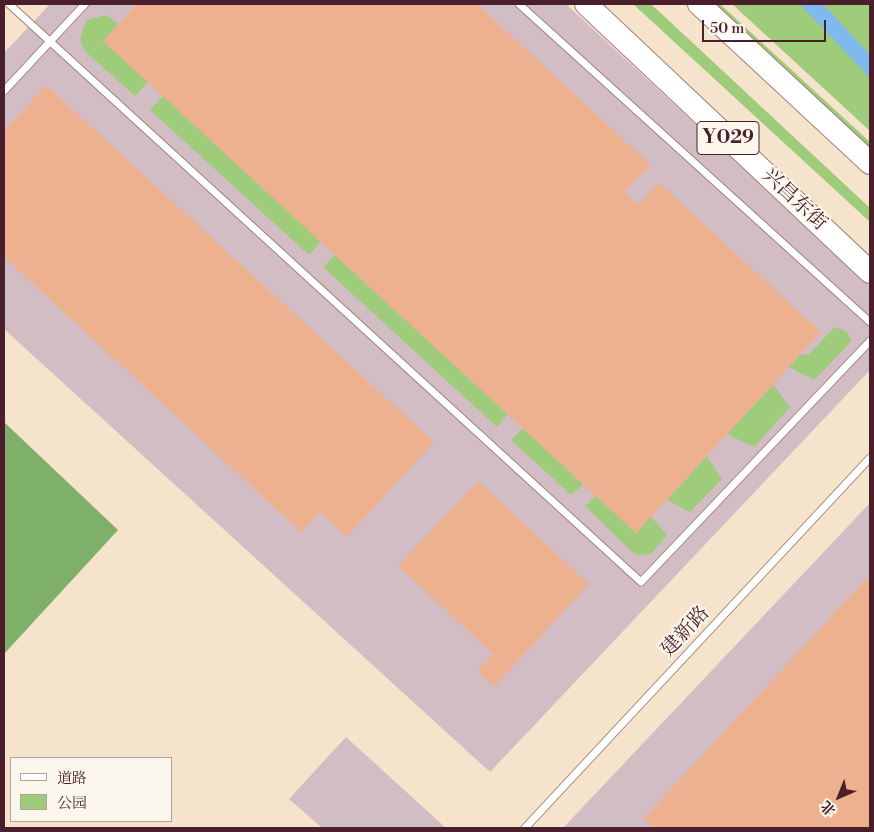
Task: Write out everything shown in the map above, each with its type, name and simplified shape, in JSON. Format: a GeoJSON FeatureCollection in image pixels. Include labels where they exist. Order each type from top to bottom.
{"type":"FeatureCollection","features":[{"type":"Feature","properties":{"kind":"main road","name":"兴昌东街"},"geometry":{"type":"LineString","coordinates":[[586,4],[870,272]]}},
{"type":"Feature","properties":{"kind":"main road"},"geometry":{"type":"LineString","coordinates":[[699,4],[870,163]]}},
{"type":"Feature","properties":{"kind":"lane"},"geometry":{"type":"LineString","coordinates":[[9,4],[641,582],[870,341]]}},
{"type":"Feature","properties":{"kind":"lane"},"geometry":{"type":"LineString","coordinates":[[4,91],[85,4]]}},
{"type":"Feature","properties":{"kind":"lane"},"geometry":{"type":"LineString","coordinates":[[519,4],[870,322]]}},
{"type":"Feature","properties":{"kind":"lane","name":"建新路"},"geometry":{"type":"LineString","coordinates":[[524,828],[870,458]]}},
{"type":"Feature","properties":{"kind":"shaded area"},"geometry":{"type":"Polygon","coordinates":[[[50,4],[566,4],[870,286],[870,370],[490,772],[4,329],[4,53],[50,4]]]}},
{"type":"Feature","properties":{"kind":"shaded area"},"geometry":{"type":"Polygon","coordinates":[[[870,503],[870,828],[563,828],[870,503]]]}},
{"type":"Feature","properties":{"kind":"shaded area"},"geometry":{"type":"Polygon","coordinates":[[[346,737],[446,828],[322,828],[289,799],[346,737]]]}},
{"type":"Feature","properties":{"kind":"green space"},"geometry":{"type":"Polygon","coordinates":[[[633,4],[651,4],[870,208],[870,222],[633,4]]]}},
{"type":"Feature","properties":{"kind":"green space"},"geometry":{"type":"Polygon","coordinates":[[[712,4],[720,4],[870,142],[870,149],[712,4]]]}},
{"type":"Feature","properties":{"kind":"green space"},"geometry":{"type":"Polygon","coordinates":[[[732,4],[870,4],[870,131],[732,4]]]}},
{"type":"Feature","properties":{"kind":"green space"},"geometry":{"type":"Polygon","coordinates":[[[106,15],[118,24],[103,41],[148,82],[135,96],[85,51],[80,40],[87,20],[106,15]]]}},
{"type":"Feature","properties":{"kind":"green space"},"geometry":{"type":"Polygon","coordinates":[[[163,96],[321,241],[309,255],[150,110],[163,96]]]}},
{"type":"Feature","properties":{"kind":"green space"},"geometry":{"type":"Polygon","coordinates":[[[335,255],[508,414],[497,427],[323,267],[335,255]]]}},
{"type":"Feature","properties":{"kind":"green space"},"geometry":{"type":"Polygon","coordinates":[[[835,327],[846,331],[852,341],[814,380],[789,367],[800,355],[809,354],[835,327]]]}},
{"type":"Feature","properties":{"kind":"green space"},"geometry":{"type":"Polygon","coordinates":[[[773,385],[790,407],[754,447],[727,434],[773,385]]]}},
{"type":"Feature","properties":{"kind":"green space"},"geometry":{"type":"Polygon","coordinates":[[[4,422],[118,530],[4,654],[4,422]]]}},
{"type":"Feature","properties":{"kind":"green space"},"geometry":{"type":"Polygon","coordinates":[[[523,428],[583,484],[571,495],[511,440],[523,428]]]}},
{"type":"Feature","properties":{"kind":"green space"},"geometry":{"type":"Polygon","coordinates":[[[707,456],[722,479],[690,512],[667,500],[707,456]]]}},
{"type":"Feature","properties":{"kind":"green space"},"geometry":{"type":"Polygon","coordinates":[[[596,496],[636,533],[651,517],[667,535],[651,554],[639,555],[632,552],[585,506],[596,496]]]}},
{"type":"Feature","properties":{"kind":"water"},"geometry":{"type":"Polygon","coordinates":[[[800,4],[823,4],[870,55],[870,78],[800,4]]]}},
{"type":"Feature","properties":{"kind":"building"},"geometry":{"type":"Polygon","coordinates":[[[137,4],[477,4],[651,165],[624,192],[638,205],[659,183],[821,332],[636,533],[103,41],[137,4]]]}},
{"type":"Feature","properties":{"kind":"building"},"geometry":{"type":"Polygon","coordinates":[[[46,85],[434,442],[347,537],[320,512],[301,532],[4,257],[4,131],[46,85]]]}},
{"type":"Feature","properties":{"kind":"building"},"geometry":{"type":"Polygon","coordinates":[[[478,481],[589,584],[494,687],[477,671],[493,654],[398,566],[478,481]]]}},
{"type":"Feature","properties":{"kind":"building"},"geometry":{"type":"Polygon","coordinates":[[[870,575],[870,828],[654,828],[644,818],[870,575]]]}}]}
